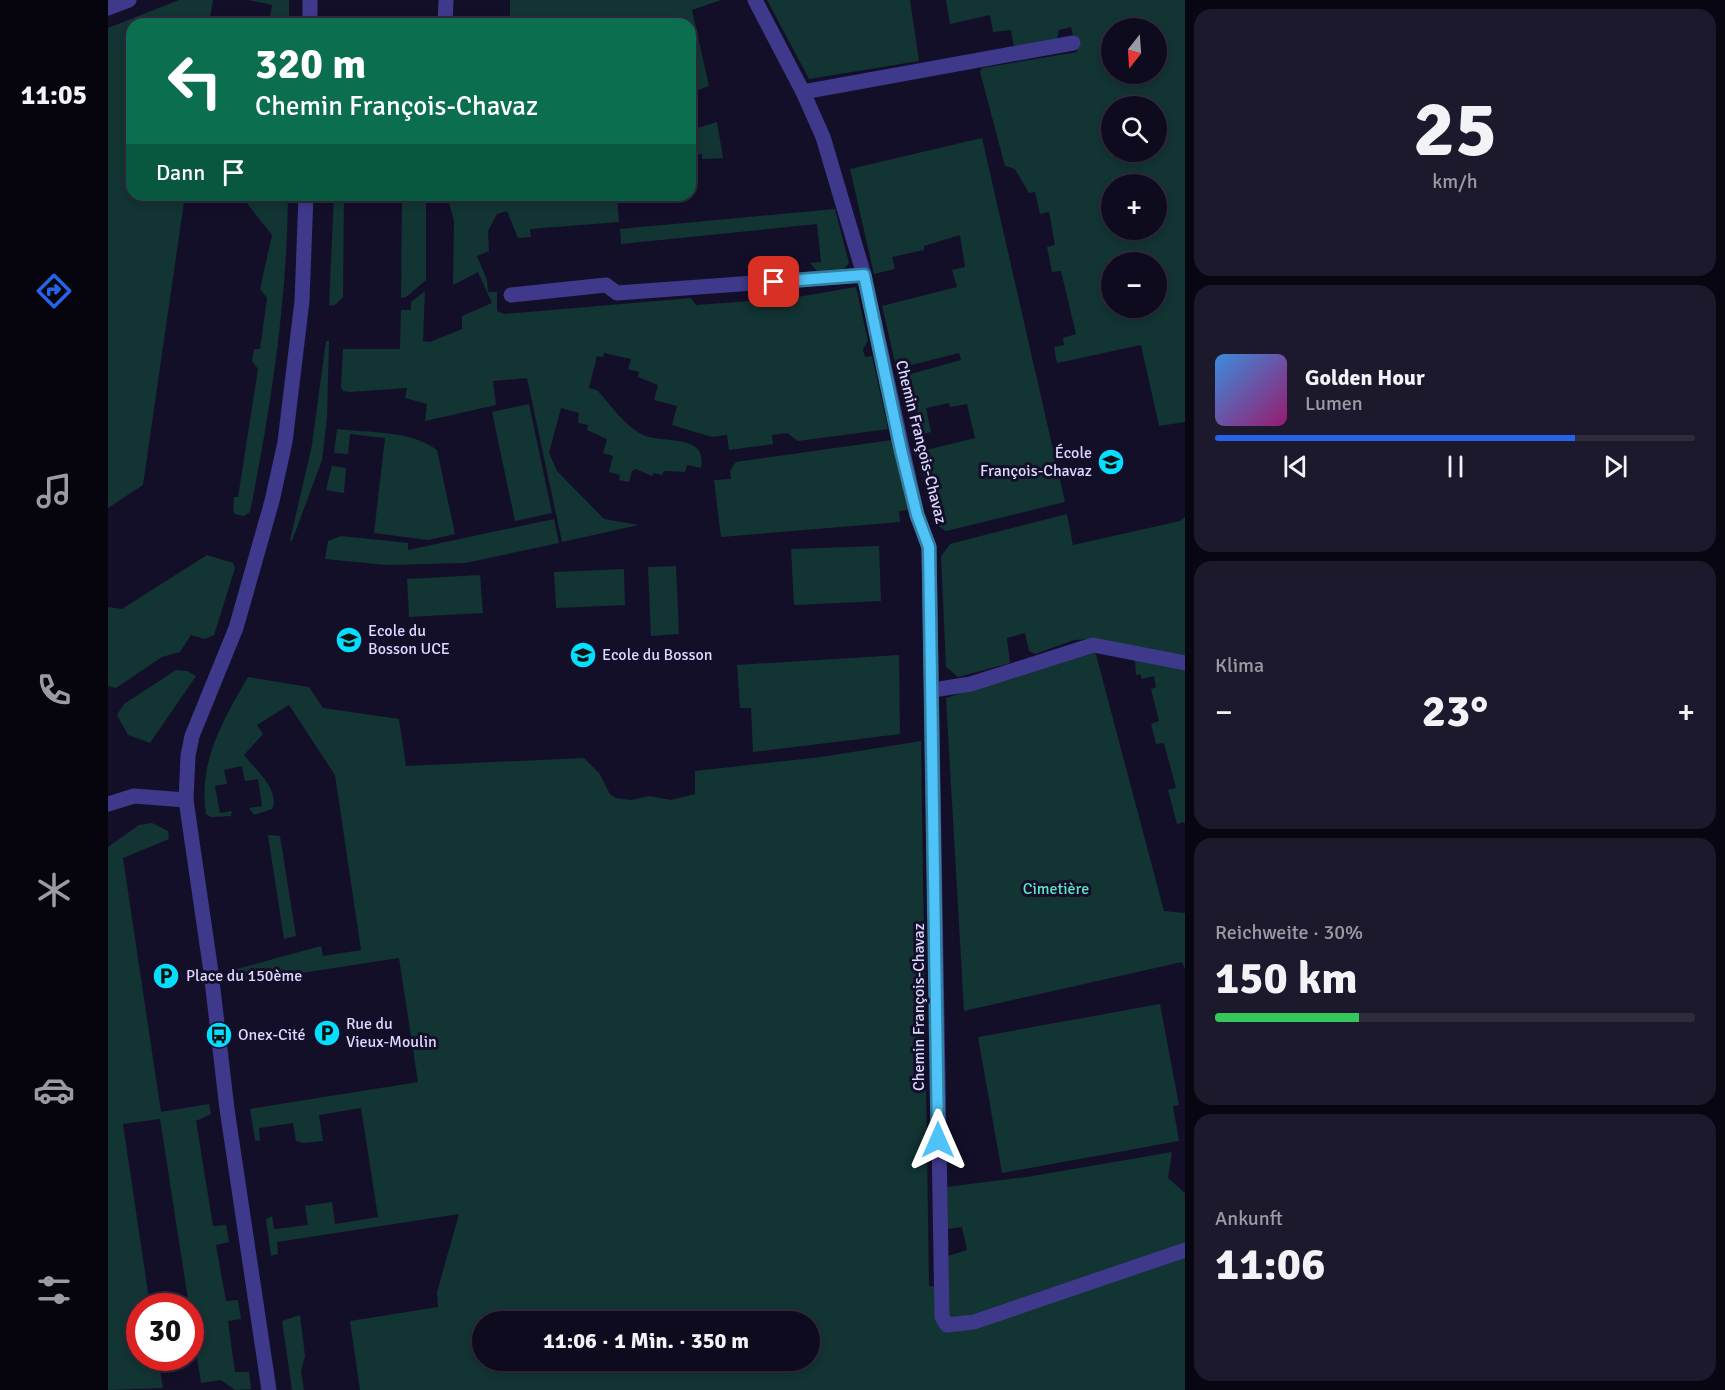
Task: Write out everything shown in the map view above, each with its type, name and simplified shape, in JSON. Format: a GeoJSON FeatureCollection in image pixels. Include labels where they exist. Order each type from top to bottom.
{"type":"FeatureCollection","features":[{"type":"Feature","properties":{"kind":"street"},"geometry":{"type":"LineString","coordinates":[[108,8],[129,0]]}},
{"type":"Feature","properties":{"kind":"street"},"geometry":{"type":"LineString","coordinates":[[310,0],[310,18]]}},
{"type":"Feature","properties":{"kind":"street"},"geometry":{"type":"LineString","coordinates":[[445,18],[446,0]]}},
{"type":"Feature","properties":{"kind":"street","name":"Chemin François-Chavaz"},"geometry":{"type":"LineString","coordinates":[[755,0],[803,92],[832,161],[846,222],[855,241],[864,275],[917,515],[929,547],[942,1317],[947,1325],[974,1322],[1185,1250]]}},
{"type":"Feature","properties":{"kind":"street"},"geometry":{"type":"LineString","coordinates":[[803,92],[1073,43]]}},
{"type":"Feature","properties":{"kind":"street"},"geometry":{"type":"LineString","coordinates":[[269,1390],[227,1109],[186,800],[188,756],[236,628],[269,512],[285,442],[302,301],[306,201]]}},
{"type":"Feature","properties":{"kind":"street"},"geometry":{"type":"LineString","coordinates":[[511,295],[606,285],[617,292],[864,275]]}},
{"type":"Feature","properties":{"kind":"street"},"geometry":{"type":"LineString","coordinates":[[933,690],[971,684],[1093,645],[1185,663]]}},
{"type":"Feature","properties":{"kind":"street"},"geometry":{"type":"LineString","coordinates":[[108,804],[134,796],[186,800]]}},
{"type":"Feature","properties":{"kind":"green space"},"geometry":{"type":"Polygon","coordinates":[[[179,0],[213,0],[210,18],[133,18],[179,0]]]}},
{"type":"Feature","properties":{"kind":"green space"},"geometry":{"type":"Polygon","coordinates":[[[249,0],[289,0],[289,18],[270,18],[272,5],[249,0]]]}},
{"type":"Feature","properties":{"kind":"green space"},"geometry":{"type":"Polygon","coordinates":[[[510,0],[721,0],[692,10],[694,18],[510,18],[510,0]]]}},
{"type":"Feature","properties":{"kind":"green space"},"geometry":{"type":"Polygon","coordinates":[[[767,0],[910,0],[919,61],[809,79],[767,0]]]}},
{"type":"Feature","properties":{"kind":"green space"},"geometry":{"type":"Polygon","coordinates":[[[946,0],[1185,0],[1185,422],[1159,426],[1141,345],[1057,363],[1054,347],[1064,345],[1063,338],[1076,334],[1061,271],[1052,272],[1047,247],[1055,245],[1049,212],[1040,214],[1035,192],[1029,193],[1015,169],[1005,166],[980,72],[982,68],[1077,52],[1071,27],[1059,30],[1057,39],[1014,47],[1011,30],[993,32],[990,15],[950,24],[946,0]]]}},
{"type":"Feature","properties":{"kind":"green space"},"geometry":{"type":"Polygon","coordinates":[[[126,21],[126,201],[184,201],[143,485],[108,508],[108,28],[126,21]]]}},
{"type":"Feature","properties":{"kind":"green space"},"geometry":{"type":"Polygon","coordinates":[[[696,28],[709,86],[696,91],[696,28]]]}},
{"type":"Feature","properties":{"kind":"green space"},"geometry":{"type":"Polygon","coordinates":[[[717,122],[723,158],[702,159],[702,154],[696,154],[696,124],[697,128],[717,122]]]}},
{"type":"Feature","properties":{"kind":"green space"},"geometry":{"type":"Polygon","coordinates":[[[982,138],[1065,502],[946,531],[935,524],[918,452],[975,438],[967,404],[950,407],[949,403],[926,408],[931,432],[915,436],[900,377],[961,360],[959,353],[903,367],[895,362],[882,306],[957,287],[952,270],[965,267],[960,235],[924,246],[924,250],[892,257],[895,269],[874,274],[850,169],[982,138]]]}},
{"type":"Feature","properties":{"kind":"green space"},"geometry":{"type":"Polygon","coordinates":[[[288,201],[285,275],[276,354],[265,433],[250,512],[244,516],[235,514],[234,497],[238,497],[258,369],[252,361],[254,349],[260,349],[267,298],[260,289],[272,235],[246,202],[288,201]]]}},
{"type":"Feature","properties":{"kind":"green space"},"geometry":{"type":"Polygon","coordinates":[[[334,201],[344,201],[343,297],[335,305],[329,306],[334,201]]]}},
{"type":"Feature","properties":{"kind":"green space"},"geometry":{"type":"Polygon","coordinates":[[[402,201],[426,201],[426,280],[406,297],[401,298],[402,201]]]}},
{"type":"Feature","properties":{"kind":"green space"},"geometry":{"type":"Polygon","coordinates":[[[449,201],[617,201],[619,222],[530,229],[531,237],[518,238],[507,211],[497,214],[488,231],[489,251],[477,256],[487,280],[488,292],[497,292],[497,311],[504,314],[691,298],[696,305],[792,298],[856,287],[868,341],[863,349],[865,357],[872,356],[888,429],[798,441],[787,433],[772,435],[773,444],[729,450],[727,435],[712,437],[672,425],[677,406],[654,400],[658,385],[638,377],[639,372],[628,369],[631,359],[604,353],[603,357],[597,356],[589,388],[597,390],[623,420],[641,434],[691,444],[698,449],[701,468],[687,465],[685,472],[664,471],[662,475],[654,473],[652,476],[636,469],[632,471],[629,482],[619,480],[620,475],[609,472],[613,456],[603,453],[607,439],[587,430],[588,425],[578,423],[579,413],[561,408],[549,453],[557,471],[604,519],[639,525],[562,542],[527,378],[493,381],[496,405],[425,421],[427,404],[405,398],[407,388],[350,392],[343,391],[341,387],[343,349],[400,349],[401,310],[411,310],[411,302],[425,291],[423,341],[430,342],[462,329],[462,316],[492,303],[478,272],[453,285],[454,221],[449,201]]]}},
{"type":"Feature","properties":{"kind":"green space"},"geometry":{"type":"Polygon","coordinates":[[[835,209],[849,263],[843,270],[818,272],[810,263],[821,262],[817,224],[621,244],[620,229],[835,209]]]}},
{"type":"Feature","properties":{"kind":"green space"},"geometry":{"type":"Polygon","coordinates":[[[326,341],[329,341],[327,417],[322,460],[292,541],[290,540],[312,445],[326,341]]]}},
{"type":"Feature","properties":{"kind":"green space"},"geometry":{"type":"Polygon","coordinates":[[[529,404],[552,513],[515,521],[492,412],[529,404]]]}},
{"type":"Feature","properties":{"kind":"green space"},"geometry":{"type":"Polygon","coordinates":[[[337,429],[402,436],[437,450],[455,534],[428,540],[374,533],[385,438],[350,434],[348,454],[334,453],[337,429]]]}},
{"type":"Feature","properties":{"kind":"green space"},"geometry":{"type":"Polygon","coordinates":[[[892,440],[909,510],[899,511],[900,522],[721,537],[714,480],[731,479],[730,471],[736,462],[892,440]]]}},
{"type":"Feature","properties":{"kind":"green space"},"geometry":{"type":"Polygon","coordinates":[[[332,466],[346,468],[344,493],[326,490],[332,466]]]}},
{"type":"Feature","properties":{"kind":"green space"},"geometry":{"type":"Polygon","coordinates":[[[1067,514],[1073,545],[1180,521],[1185,517],[1185,657],[1093,639],[1074,640],[1035,654],[1029,651],[1025,633],[1007,638],[1010,663],[958,677],[946,667],[941,556],[950,544],[1067,514]]]}},
{"type":"Feature","properties":{"kind":"green space"},"geometry":{"type":"Polygon","coordinates":[[[554,519],[559,543],[465,563],[386,565],[325,559],[328,541],[341,536],[408,543],[408,550],[554,519]]]}},
{"type":"Feature","properties":{"kind":"green space"},"geometry":{"type":"Polygon","coordinates":[[[879,546],[881,601],[794,605],[791,549],[879,546]]]}},
{"type":"Feature","properties":{"kind":"green space"},"geometry":{"type":"Polygon","coordinates":[[[207,555],[233,563],[235,568],[214,635],[205,639],[191,635],[180,652],[162,657],[116,688],[108,686],[108,607],[122,609],[207,555]]]}},
{"type":"Feature","properties":{"kind":"green space"},"geometry":{"type":"Polygon","coordinates":[[[676,566],[679,634],[651,636],[648,567],[676,566]]]}},
{"type":"Feature","properties":{"kind":"green space"},"geometry":{"type":"Polygon","coordinates":[[[624,569],[625,605],[556,608],[554,572],[624,569]]]}},
{"type":"Feature","properties":{"kind":"green space"},"geometry":{"type":"Polygon","coordinates":[[[480,575],[483,613],[409,617],[407,579],[480,575]]]}},
{"type":"Feature","properties":{"kind":"green space","name":"Cimetière"},"geometry":{"type":"Polygon","coordinates":[[[1095,651],[1164,911],[1185,913],[1185,969],[1182,962],[964,1011],[946,698],[1095,651]]]}},
{"type":"Feature","properties":{"kind":"green space"},"geometry":{"type":"Polygon","coordinates":[[[899,655],[900,734],[753,752],[751,708],[740,708],[737,665],[899,655]]]}},
{"type":"Feature","properties":{"kind":"green space"},"geometry":{"type":"Polygon","coordinates":[[[1135,660],[1185,669],[1185,824],[1184,822],[1177,824],[1168,790],[1176,788],[1164,743],[1156,744],[1151,724],[1159,721],[1151,689],[1156,687],[1154,676],[1142,679],[1140,674],[1136,675],[1135,660]]]}},
{"type":"Feature","properties":{"kind":"green space"},"geometry":{"type":"Polygon","coordinates":[[[176,670],[187,671],[196,676],[150,743],[128,735],[117,715],[124,704],[176,670]]]}},
{"type":"Feature","properties":{"kind":"green space"},"geometry":{"type":"Polygon","coordinates":[[[248,677],[309,687],[323,708],[399,719],[406,766],[584,758],[599,773],[610,794],[616,798],[630,800],[650,796],[671,800],[695,794],[695,771],[821,757],[921,741],[929,1286],[949,1287],[948,1256],[967,1250],[962,1227],[947,1229],[946,1187],[1027,1177],[1172,1152],[1168,1178],[1185,1193],[1185,1390],[360,1390],[350,1321],[438,1307],[437,1292],[459,1214],[277,1242],[278,1254],[271,1256],[266,1219],[272,1216],[274,1229],[308,1225],[305,1206],[332,1202],[335,1224],[378,1217],[361,1108],[319,1115],[323,1141],[303,1143],[296,1141],[293,1123],[259,1128],[260,1141],[255,1140],[250,1109],[418,1082],[399,958],[236,983],[231,981],[230,974],[233,970],[321,946],[323,956],[361,950],[335,775],[289,705],[257,725],[263,734],[244,755],[270,788],[274,802],[272,809],[254,815],[249,808],[262,806],[258,779],[245,781],[242,766],[224,770],[227,784],[215,786],[220,813],[232,811],[231,816],[211,817],[206,814],[204,795],[206,777],[209,759],[222,726],[248,677]]]}},
{"type":"Feature","properties":{"kind":"green space"},"geometry":{"type":"Polygon","coordinates":[[[152,823],[168,831],[169,839],[123,858],[161,1112],[209,1104],[211,1114],[196,1121],[213,1226],[226,1225],[229,1242],[216,1245],[226,1301],[238,1300],[241,1319],[228,1321],[235,1372],[249,1372],[251,1389],[235,1390],[221,1380],[201,1383],[199,1371],[204,1371],[204,1293],[187,1293],[160,1119],[123,1124],[148,1293],[126,1293],[126,1371],[160,1371],[163,1388],[108,1390],[108,847],[139,825],[152,823]]]}},
{"type":"Feature","properties":{"kind":"green space"},"geometry":{"type":"Polygon","coordinates":[[[268,835],[280,836],[296,936],[284,939],[268,835]]]}},
{"type":"Feature","properties":{"kind":"green space"},"geometry":{"type":"Polygon","coordinates":[[[1160,1004],[1179,1105],[1173,1106],[1179,1141],[1002,1173],[978,1037],[1160,1004]]]}},
{"type":"Feature","properties":{"kind":"green space"},"geometry":{"type":"Polygon","coordinates":[[[300,1315],[305,1356],[301,1371],[304,1390],[292,1390],[282,1321],[300,1315]]]}},
{"type":"Feature","properties":{"kind":"place","name":"École François-Chavaz"},"geometry":{"type":"Point","coordinates":[1111,462]}},
{"type":"Feature","properties":{"kind":"place","name":"Ecole du Bosson UCE"},"geometry":{"type":"Point","coordinates":[349,640]}},
{"type":"Feature","properties":{"kind":"place","name":"Ecole du Bosson"},"geometry":{"type":"Point","coordinates":[583,655]}},
{"type":"Feature","properties":{"kind":"place","name":"Place du 150ème"},"geometry":{"type":"Point","coordinates":[166,976]}},
{"type":"Feature","properties":{"kind":"place","name":"Rue du Vieux-Moulin"},"geometry":{"type":"Point","coordinates":[327,1033]}},
{"type":"Feature","properties":{"kind":"place","name":"Onex-Cité"},"geometry":{"type":"Point","coordinates":[219,1035]}},
{"type":"Feature","properties":{"kind":"route"},"geometry":{"type":"LineString","coordinates":[[774,282],[864,275],[901,450],[917,515],[929,547],[937,901],[938,1140]]}}]}
